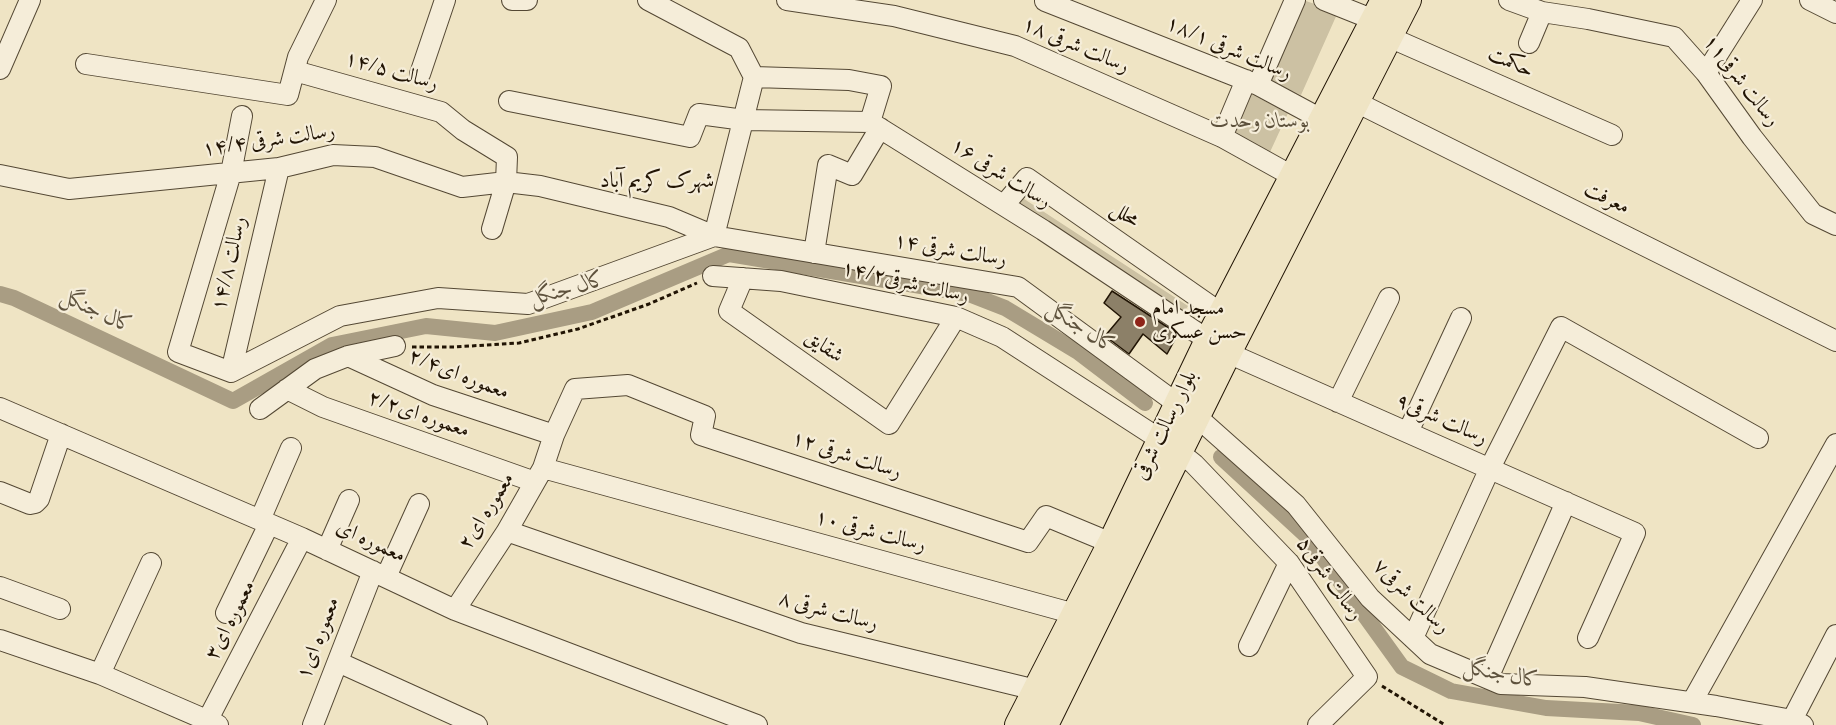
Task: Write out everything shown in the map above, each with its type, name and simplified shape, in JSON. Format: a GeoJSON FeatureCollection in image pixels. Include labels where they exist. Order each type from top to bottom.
{"type":"FeatureCollection","features":[{"type":"Feature","properties":{"kind":"main road","name":"بلوار رسالت شرقی"},"geometry":{"type":"LineString","coordinates":[[1218,347],[1222,314],[1323,120],[1382,19],[1408,0]]}},
{"type":"Feature","properties":{"kind":"main road","name":"بلوار رسالت شرقی"},"geometry":{"type":"LineString","coordinates":[[1046,725],[1121,548],[1218,347],[1356,102],[1382,19]]}},
{"type":"Feature","properties":{"kind":"main road","name":"بلوار رسالت شرقی"},"geometry":{"type":"LineString","coordinates":[[1018,725],[1076,614],[1121,548]]}},
{"type":"Feature","properties":{"kind":"street"},"geometry":{"type":"LineString","coordinates":[[0,69],[30,0]]}},
{"type":"Feature","properties":{"kind":"street"},"geometry":{"type":"LineString","coordinates":[[86,64],[288,95],[298,57],[326,0]]}},
{"type":"Feature","properties":{"kind":"street"},"geometry":{"type":"LineString","coordinates":[[420,74],[445,0]]}},
{"type":"Feature","properties":{"kind":"street"},"geometry":{"type":"LineString","coordinates":[[512,0],[527,0]]}},
{"type":"Feature","properties":{"kind":"street"},"geometry":{"type":"LineString","coordinates":[[242,116],[231,173],[178,352],[231,372],[340,316],[438,298],[528,304],[714,236],[754,77],[739,48],[648,0]]}},
{"type":"Feature","properties":{"kind":"street","name":"رسالت شرقی ۱۸"},"geometry":{"type":"LineString","coordinates":[[787,0],[894,16],[1015,46],[1222,137],[1294,177]]}},
{"type":"Feature","properties":{"kind":"street"},"geometry":{"type":"LineString","coordinates":[[1222,137],[1294,0]]}},
{"type":"Feature","properties":{"kind":"street","name":"حکمت"},"geometry":{"type":"LineString","coordinates":[[1324,0],[1382,19],[1612,135]]}},
{"type":"Feature","properties":{"kind":"street","name":"رسالت شرقی۱۱"},"geometry":{"type":"LineString","coordinates":[[1509,0],[1674,37],[1706,73],[1752,137],[1813,214],[1836,225]]}},
{"type":"Feature","properties":{"kind":"street"},"geometry":{"type":"LineString","coordinates":[[1706,73],[1752,0]]}},
{"type":"Feature","properties":{"kind":"street"},"geometry":{"type":"LineString","coordinates":[[1810,0],[1836,13]]}},
{"type":"Feature","properties":{"kind":"street","name":"رسالت شرقی ۱۸/۱"},"geometry":{"type":"LineString","coordinates":[[1045,1],[1252,82],[1323,120]]}},
{"type":"Feature","properties":{"kind":"street"},"geometry":{"type":"LineString","coordinates":[[1529,43],[1537,7]]}},
{"type":"Feature","properties":{"kind":"street","name":"رسالت ۱۴/۵"},"geometry":{"type":"LineString","coordinates":[[295,71],[441,112],[463,130],[507,157],[506,182]]}},
{"type":"Feature","properties":{"kind":"street"},"geometry":{"type":"LineString","coordinates":[[754,77],[849,80],[881,86],[875,125],[852,175],[828,165],[814,253]]}},
{"type":"Feature","properties":{"kind":"street"},"geometry":{"type":"LineString","coordinates":[[509,101],[690,137],[699,114],[744,120],[875,125]]}},
{"type":"Feature","properties":{"kind":"street","name":"معرفت"},"geometry":{"type":"LineString","coordinates":[[1356,102],[1836,341]]}},
{"type":"Feature","properties":{"kind":"street","name":"رسالت شرقی ۱۶"},"geometry":{"type":"LineString","coordinates":[[875,125],[1004,205],[1218,347]]}},
{"type":"Feature","properties":{"kind":"street","name":"رسالت شرقی ۱۴/۴"},"geometry":{"type":"LineString","coordinates":[[0,175],[69,189],[279,168],[333,155],[375,157],[462,187],[506,182],[540,186],[669,217],[714,236]]}},
{"type":"Feature","properties":{"kind":"street","name":"رسالت ۱۴/۸"},"geometry":{"type":"LineString","coordinates":[[231,372],[279,168]]}},
{"type":"Feature","properties":{"kind":"street","name":"محلل"},"geometry":{"type":"LineString","coordinates":[[1004,205],[1027,178],[1222,314]]}},
{"type":"Feature","properties":{"kind":"street"},"geometry":{"type":"LineString","coordinates":[[492,229],[506,182]]}},
{"type":"Feature","properties":{"kind":"street","name":"رسالت شرقی ۱۴"},"geometry":{"type":"LineString","coordinates":[[714,236],[1018,287],[1188,411]]}},
{"type":"Feature","properties":{"kind":"street","name":"رسالت شرقی۱۴/۲"},"geometry":{"type":"LineString","coordinates":[[713,276],[781,281],[956,317],[1002,337],[1170,446]]}},
{"type":"Feature","properties":{"kind":"street","name":"شقایق"},"geometry":{"type":"LineString","coordinates":[[743,278],[729,311],[889,424],[956,317]]}},
{"type":"Feature","properties":{"kind":"street"},"geometry":{"type":"LineString","coordinates":[[1338,402],[1389,298]]}},
{"type":"Feature","properties":{"kind":"street"},"geometry":{"type":"LineString","coordinates":[[1408,432],[1461,318]]}},
{"type":"Feature","properties":{"kind":"street"},"geometry":{"type":"LineString","coordinates":[[1413,638],[1490,468],[1561,327],[1758,438]]}},
{"type":"Feature","properties":{"kind":"street"},"geometry":{"type":"LineString","coordinates":[[260,409],[315,369],[348,356],[395,346]]}},
{"type":"Feature","properties":{"kind":"street","name":"رسالت شرقی۹"},"geometry":{"type":"LineString","coordinates":[[1218,347],[1635,533],[1588,638]]}},
{"type":"Feature","properties":{"kind":"street","name":"معموره ای۲/۴"},"geometry":{"type":"LineString","coordinates":[[348,356],[433,395],[554,435]]}},
{"type":"Feature","properties":{"kind":"street","name":"رسالت شرقی ۱۲"},"geometry":{"type":"LineString","coordinates":[[574,389],[628,385],[705,416],[701,435],[1028,542],[1046,516],[1121,548]]}},
{"type":"Feature","properties":{"kind":"street","name":"معموره ای۲/۲"},"geometry":{"type":"LineString","coordinates":[[287,389],[323,408],[539,475],[651,498]]}},
{"type":"Feature","properties":{"kind":"street","name":"معموره ای۲"},"geometry":{"type":"LineString","coordinates":[[455,610],[507,531],[539,475],[574,389]]}},
{"type":"Feature","properties":{"kind":"street","name":"معموره ای"},"geometry":{"type":"LineString","coordinates":[[0,408],[302,538],[455,610],[721,719],[757,725]]}},
{"type":"Feature","properties":{"kind":"street","name":"رسالت شرقی۷"},"geometry":{"type":"LineString","coordinates":[[1188,411],[1296,505],[1370,598],[1430,654],[1501,684],[1585,687],[1692,702],[1798,723]]}},
{"type":"Feature","properties":{"kind":"street"},"geometry":{"type":"LineString","coordinates":[[0,492],[30,504],[35,503],[39,499],[62,434]]}},
{"type":"Feature","properties":{"kind":"street"},"geometry":{"type":"LineString","coordinates":[[1692,702],[1836,444]]}},
{"type":"Feature","properties":{"kind":"street","name":"رسالت شرقی۵"},"geometry":{"type":"LineString","coordinates":[[1170,446],[1194,464],[1289,563],[1367,677]]}},
{"type":"Feature","properties":{"kind":"street"},"geometry":{"type":"LineString","coordinates":[[225,614],[265,522],[291,448]]}},
{"type":"Feature","properties":{"kind":"street","name":"رسالت شرقی ۱۰"},"geometry":{"type":"LineString","coordinates":[[651,498],[1076,614]]}},
{"type":"Feature","properties":{"kind":"street"},"geometry":{"type":"LineString","coordinates":[[327,550],[349,500]]}},
{"type":"Feature","properties":{"kind":"street"},"geometry":{"type":"LineString","coordinates":[[1488,678],[1566,502]]}},
{"type":"Feature","properties":{"kind":"street","name":"معموره ای۱"},"geometry":{"type":"LineString","coordinates":[[312,725],[379,574],[419,504]]}},
{"type":"Feature","properties":{"kind":"street","name":"رسالت شرقی ۸"},"geometry":{"type":"LineString","coordinates":[[507,531],[801,633],[1036,690]]}},
{"type":"Feature","properties":{"kind":"street","name":"معموره ای۳"},"geometry":{"type":"LineString","coordinates":[[211,723],[302,538]]}},
{"type":"Feature","properties":{"kind":"street"},"geometry":{"type":"LineString","coordinates":[[100,674],[151,563]]}},
{"type":"Feature","properties":{"kind":"street"},"geometry":{"type":"LineString","coordinates":[[1249,646],[1289,563]]}},
{"type":"Feature","properties":{"kind":"street"},"geometry":{"type":"LineString","coordinates":[[0,587],[60,609]]}},
{"type":"Feature","properties":{"kind":"street"},"geometry":{"type":"LineString","coordinates":[[1798,723],[1836,635]]}},
{"type":"Feature","properties":{"kind":"street"},"geometry":{"type":"LineString","coordinates":[[0,640],[100,674],[211,723]]}},
{"type":"Feature","properties":{"kind":"street"},"geometry":{"type":"LineString","coordinates":[[338,662],[477,725]]}},
{"type":"Feature","properties":{"kind":"street"},"geometry":{"type":"LineString","coordinates":[[1318,725],[1367,677]]}},
{"type":"Feature","properties":{"kind":"path"},"geometry":{"type":"LineString","coordinates":[[395,346],[454,347],[519,343],[599,322],[650,304],[713,276]]}},
{"type":"Feature","properties":{"kind":"path"},"geometry":{"type":"LineString","coordinates":[[1367,677],[1445,725]]}},
{"type":"Feature","properties":{"kind":"green space"},"geometry":{"type":"Polygon","coordinates":[[[1303,0],[1338,12],[1301,95],[1267,80],[1303,0]]]}},
{"type":"Feature","properties":{"kind":"green space","name":"بوستان وحدت"},"geometry":{"type":"Polygon","coordinates":[[[1249,93],[1288,113],[1270,152],[1231,132],[1249,93]]]}},
{"type":"Feature","properties":{"kind":"green space"},"geometry":{"type":"Polygon","coordinates":[[[1015,193],[1188,306],[1184,312],[1012,199],[1015,193]]]}},
{"type":"Feature","properties":{"kind":"building","name":"مسجد امام حسن عسکری"},"geometry":{"type":"Polygon","coordinates":[[[1112,291],[1178,334],[1167,354],[1143,334],[1129,354],[1105,336],[1121,317],[1104,303],[1112,291]]]}},
{"type":"Feature","properties":{"kind":"waterway","name":"کال جنگل"},"geometry":{"type":"LineString","coordinates":[[0,294],[14,298],[233,401],[332,345],[426,326],[495,333],[592,312],[729,254],[969,294],[1005,308],[1078,352],[1145,403]]}},
{"type":"Feature","properties":{"kind":"waterway","name":"کال جنگل"},"geometry":{"type":"LineString","coordinates":[[1221,457],[1309,538],[1402,667],[1451,691],[1546,708],[1639,713],[1693,725]]}},
{"type":"Feature","properties":{"kind":"place","name":"مسجد امام حسن عسکری"},"geometry":{"type":"Point","coordinates":[1140,322]}},
{"type":"Feature","properties":{"kind":"district","name":"شهرک کریم آباد"},"geometry":{"type":"Point","coordinates":[657,183]}}]}
